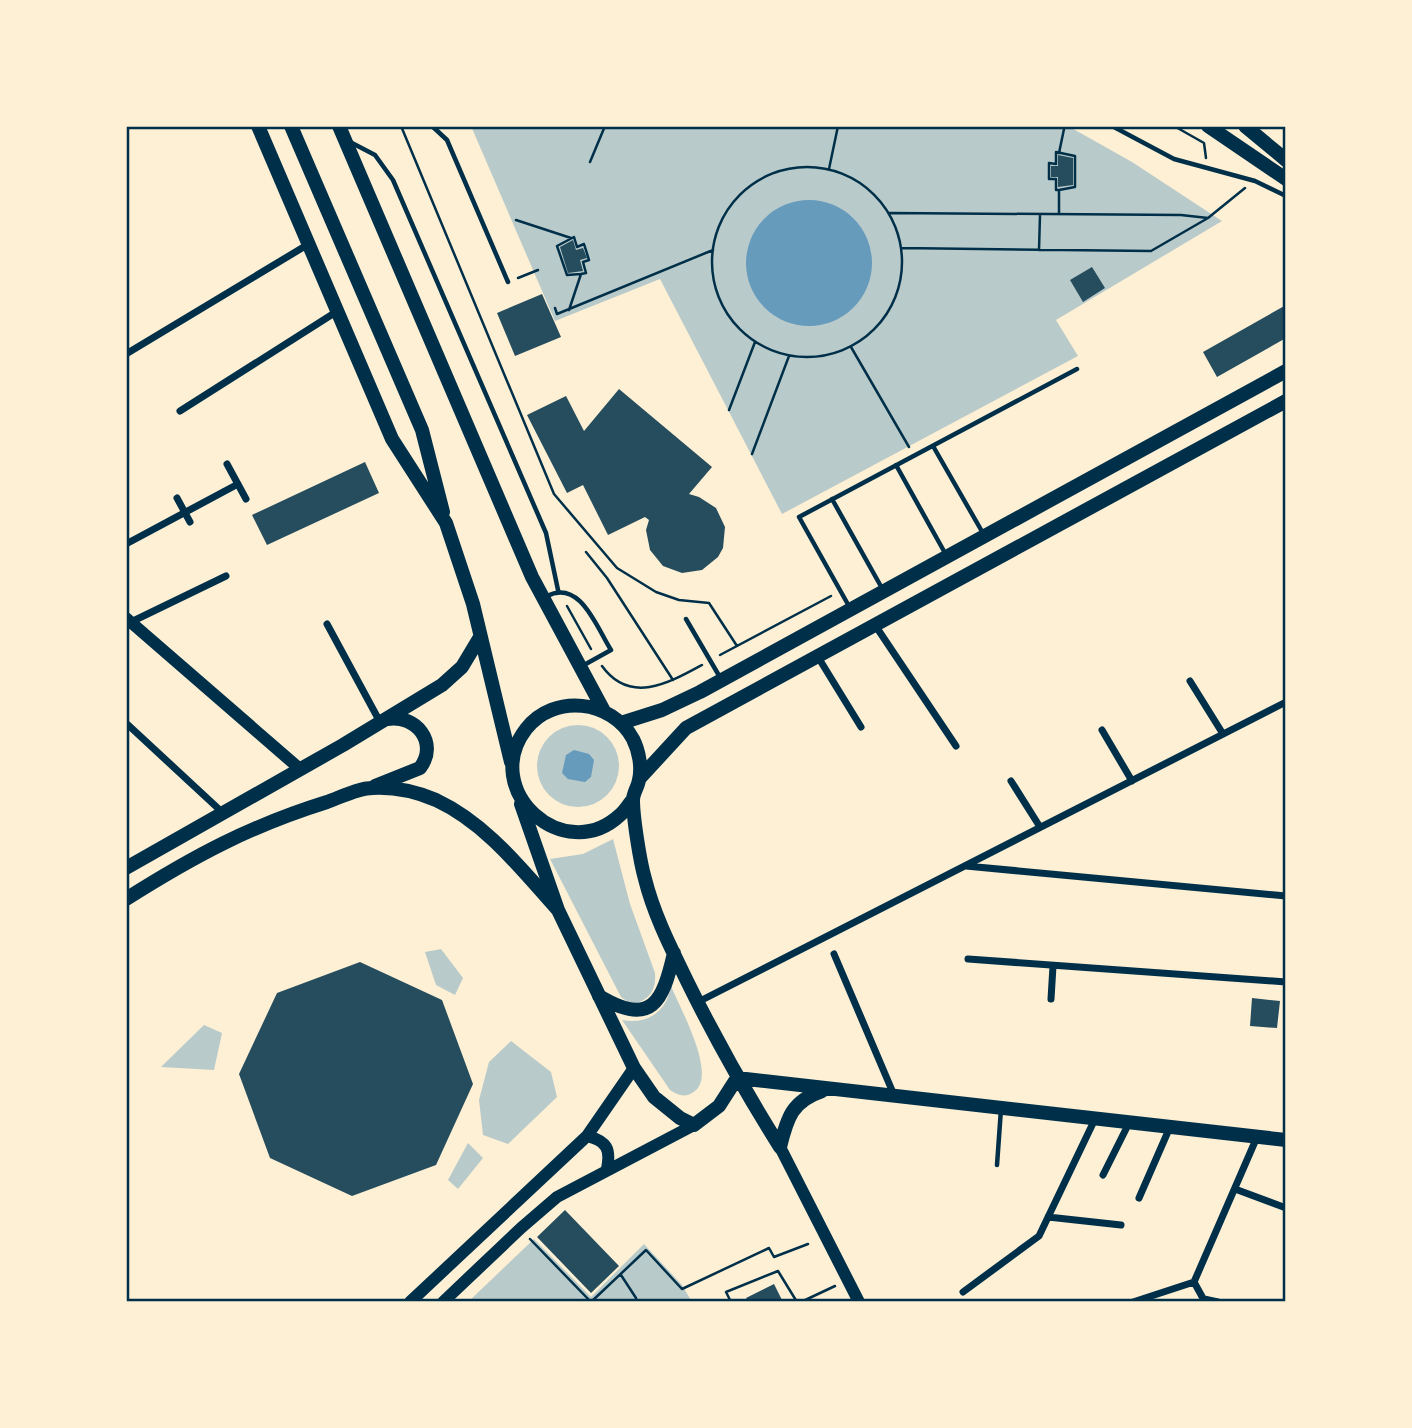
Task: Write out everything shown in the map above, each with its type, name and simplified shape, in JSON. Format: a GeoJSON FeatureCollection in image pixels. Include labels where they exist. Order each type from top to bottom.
{"type":"FeatureCollection","features":[{"type":"Feature","properties":{"kind":"main road"},"geometry":{"type":"LineString","coordinates":[[258,126],[392,439],[446,523]]}},
{"type":"Feature","properties":{"kind":"main road"},"geometry":{"type":"LineString","coordinates":[[291,126],[422,430],[446,523],[473,604],[516,789],[558,910],[634,1068],[654,1097],[680,1118],[694,1125],[719,1106],[737,1078]]}},
{"type":"Feature","properties":{"kind":"main road"},"geometry":{"type":"LineString","coordinates":[[1208,126],[1286,179]]}},
{"type":"Feature","properties":{"kind":"main road"},"geometry":{"type":"LineString","coordinates":[[1245,126],[1286,160]]}},
{"type":"Feature","properties":{"kind":"main road"},"geometry":{"type":"LineString","coordinates":[[341,133],[532,577],[604,711]]}},
{"type":"Feature","properties":{"kind":"main road"},"geometry":{"type":"LineString","coordinates":[[621,723],[672,706],[1286,371]]}},
{"type":"Feature","properties":{"kind":"main road"},"geometry":{"type":"LineString","coordinates":[[639,779],[686,729],[1286,401]]}},
{"type":"Feature","properties":{"kind":"main road"},"geometry":{"type":"LineString","coordinates":[[130,861],[384,721],[452,677],[462,667],[480,637]]}},
{"type":"Feature","properties":{"kind":"main road"},"geometry":{"type":"LineString","coordinates":[[512,768],[516,747],[527,728],[543,713],[574,705],[604,711],[621,723],[633,739],[640,759],[639,779],[633,799],[620,815],[603,827],[583,832],[563,831],[543,822],[527,808],[516,789]]}},
{"type":"Feature","properties":{"kind":"main road"},"geometry":{"type":"LineString","coordinates":[[672,706],[686,729]]}},
{"type":"Feature","properties":{"kind":"main road"},"geometry":{"type":"LineString","coordinates":[[126,899],[177,867],[255,827],[420,768],[428,752],[421,730],[410,722],[395,718],[384,721]]}},
{"type":"Feature","properties":{"kind":"main road"},"geometry":{"type":"LineString","coordinates":[[370,788],[418,794],[436,801],[475,824],[496,840],[558,910]]}},
{"type":"Feature","properties":{"kind":"main road"},"geometry":{"type":"LineString","coordinates":[[633,799],[643,875],[650,898],[674,953],[737,1078],[780,1147]]}},
{"type":"Feature","properties":{"kind":"main road"},"geometry":{"type":"LineString","coordinates":[[598,995],[624,1008],[638,1010],[652,1006],[660,998],[667,984],[674,953]]}},
{"type":"Feature","properties":{"kind":"main road"},"geometry":{"type":"LineString","coordinates":[[737,1078],[1257,1137],[1286,1136]]}},
{"type":"Feature","properties":{"kind":"main road"},"geometry":{"type":"LineString","coordinates":[[780,1147],[786,1122],[794,1108],[807,1096],[829,1088]]}},
{"type":"Feature","properties":{"kind":"street"},"geometry":{"type":"LineString","coordinates":[[126,354],[307,245]]}},
{"type":"Feature","properties":{"kind":"street"},"geometry":{"type":"LineString","coordinates":[[180,411],[337,312]]}},
{"type":"Feature","properties":{"kind":"street"},"geometry":{"type":"LineString","coordinates":[[228,464],[246,499]]}},
{"type":"Feature","properties":{"kind":"street"},"geometry":{"type":"LineString","coordinates":[[126,544],[238,484]]}},
{"type":"Feature","properties":{"kind":"street"},"geometry":{"type":"LineString","coordinates":[[177,498],[190,522]]}},
{"type":"Feature","properties":{"kind":"street"},"geometry":{"type":"LineString","coordinates":[[226,576],[129,620],[300,769]]}},
{"type":"Feature","properties":{"kind":"street"},"geometry":{"type":"LineString","coordinates":[[327,624],[384,721]]}},
{"type":"Feature","properties":{"kind":"street"},"geometry":{"type":"LineString","coordinates":[[875,625],[956,746]]}},
{"type":"Feature","properties":{"kind":"street"},"geometry":{"type":"LineString","coordinates":[[818,656],[862,727]]}},
{"type":"Feature","properties":{"kind":"street"},"geometry":{"type":"LineString","coordinates":[[1190,681],[1223,734]]}},
{"type":"Feature","properties":{"kind":"street"},"geometry":{"type":"LineString","coordinates":[[698,1002],[1286,702]]}},
{"type":"Feature","properties":{"kind":"street"},"geometry":{"type":"LineString","coordinates":[[126,723],[222,812]]}},
{"type":"Feature","properties":{"kind":"street"},"geometry":{"type":"LineString","coordinates":[[1102,730],[1132,781]]}},
{"type":"Feature","properties":{"kind":"street"},"geometry":{"type":"LineString","coordinates":[[1011,781],[1040,827]]}},
{"type":"Feature","properties":{"kind":"street"},"geometry":{"type":"LineString","coordinates":[[964,866],[1286,896]]}},
{"type":"Feature","properties":{"kind":"street"},"geometry":{"type":"LineString","coordinates":[[834,954],[894,1096]]}},
{"type":"Feature","properties":{"kind":"street"},"geometry":{"type":"LineString","coordinates":[[968,959],[1286,982]]}},
{"type":"Feature","properties":{"kind":"street"},"geometry":{"type":"LineString","coordinates":[[1051,999],[1053,965]]}},
{"type":"Feature","properties":{"kind":"street"},"geometry":{"type":"LineString","coordinates":[[410,1302],[587,1136],[634,1068]]}},
{"type":"Feature","properties":{"kind":"street"},"geometry":{"type":"LineString","coordinates":[[962,1292],[1039,1236],[1096,1119]]}},
{"type":"Feature","properties":{"kind":"street"},"geometry":{"type":"LineString","coordinates":[[1103,1175],[1129,1123]]}},
{"type":"Feature","properties":{"kind":"street"},"geometry":{"type":"LineString","coordinates":[[443,1302],[557,1197],[694,1125]]}},
{"type":"Feature","properties":{"kind":"street"},"geometry":{"type":"LineString","coordinates":[[1139,1198],[1170,1127]]}},
{"type":"Feature","properties":{"kind":"street"},"geometry":{"type":"LineString","coordinates":[[587,1136],[603,1141],[608,1147],[610,1156],[607,1169]]}},
{"type":"Feature","properties":{"kind":"street"},"geometry":{"type":"LineString","coordinates":[[1133,1302],[1194,1282],[1257,1137]]}},
{"type":"Feature","properties":{"kind":"street"},"geometry":{"type":"LineString","coordinates":[[780,1147],[859,1302]]}},
{"type":"Feature","properties":{"kind":"street"},"geometry":{"type":"LineString","coordinates":[[1235,1189],[1286,1208]]}},
{"type":"Feature","properties":{"kind":"street"},"geometry":{"type":"LineString","coordinates":[[1048,1217],[1121,1225]]}},
{"type":"Feature","properties":{"kind":"street"},"geometry":{"type":"LineString","coordinates":[[1194,1282],[1205,1301],[1218,1302]]}},
{"type":"Feature","properties":{"kind":"street"},"geometry":{"type":"LineString","coordinates":[[1159,1294],[1163,1302]]}},
{"type":"Feature","properties":{"kind":"lane"},"geometry":{"type":"LineString","coordinates":[[432,126],[447,140],[508,282]]}},
{"type":"Feature","properties":{"kind":"lane"},"geometry":{"type":"LineString","coordinates":[[1112,126],[1174,159],[1255,180],[1286,196]]}},
{"type":"Feature","properties":{"kind":"lane"},"geometry":{"type":"LineString","coordinates":[[341,133],[375,155],[393,180],[547,533],[558,590]]}},
{"type":"Feature","properties":{"kind":"lane"},"geometry":{"type":"LineString","coordinates":[[850,609],[799,517],[1077,369]]}},
{"type":"Feature","properties":{"kind":"lane"},"geometry":{"type":"LineString","coordinates":[[933,446],[984,536]]}},
{"type":"Feature","properties":{"kind":"lane"},"geometry":{"type":"LineString","coordinates":[[896,465],[946,556]]}},
{"type":"Feature","properties":{"kind":"lane"},"geometry":{"type":"LineString","coordinates":[[832,499],[883,591]]}},
{"type":"Feature","properties":{"kind":"lane"},"geometry":{"type":"LineString","coordinates":[[542,598],[558,590],[571,593],[582,602],[611,650],[580,667]]}},
{"type":"Feature","properties":{"kind":"lane"},"geometry":{"type":"LineString","coordinates":[[686,619],[721,680]]}},
{"type":"Feature","properties":{"kind":"lane"},"geometry":{"type":"LineString","coordinates":[[997,1166],[1001,1108]]}},
{"type":"Feature","properties":{"kind":"path"},"geometry":{"type":"LineString","coordinates":[[401,126],[554,494],[617,568],[656,592],[679,600],[709,603],[737,646]]}},
{"type":"Feature","properties":{"kind":"path"},"geometry":{"type":"LineString","coordinates":[[590,162],[605,126]]}},
{"type":"Feature","properties":{"kind":"path"},"geometry":{"type":"LineString","coordinates":[[830,169],[838,126]]}},
{"type":"Feature","properties":{"kind":"path"},"geometry":{"type":"LineString","coordinates":[[1174,126],[1204,143],[1208,168]]}},
{"type":"Feature","properties":{"kind":"path"},"geometry":{"type":"LineString","coordinates":[[1059,153],[1064,129]]}},
{"type":"Feature","properties":{"kind":"path"},"geometry":{"type":"LineString","coordinates":[[1059,190],[1075,187],[1075,156],[1056,152],[1056,164],[1049,163],[1049,179],[1056,179],[1059,215]]}},
{"type":"Feature","properties":{"kind":"path"},"geometry":{"type":"LineString","coordinates":[[801,167],[830,169],[853,179],[874,194],[888,213],[900,238],[903,263],[899,289],[889,312],[873,332],[851,347],[827,356],[789,355],[774,351],[749,338],[730,317],[717,292],[712,267],[714,242],[722,218],[734,201],[749,187],[773,173],[801,167]]}},
{"type":"Feature","properties":{"kind":"path"},"geometry":{"type":"LineString","coordinates":[[901,248],[1151,251],[1208,218],[1255,180]]}},
{"type":"Feature","properties":{"kind":"path"},"geometry":{"type":"LineString","coordinates":[[888,213],[1181,215],[1208,218]]}},
{"type":"Feature","properties":{"kind":"path"},"geometry":{"type":"LineString","coordinates":[[1039,250],[1040,214]]}},
{"type":"Feature","properties":{"kind":"path"},"geometry":{"type":"LineString","coordinates":[[516,220],[574,237],[577,247],[584,244],[589,260],[583,262],[586,273],[567,275],[557,246],[571,238]]}},
{"type":"Feature","properties":{"kind":"path"},"geometry":{"type":"LineString","coordinates":[[555,308],[557,314],[569,310],[713,250]]}},
{"type":"Feature","properties":{"kind":"path"},"geometry":{"type":"LineString","coordinates":[[508,282],[538,270]]}},
{"type":"Feature","properties":{"kind":"path"},"geometry":{"type":"LineString","coordinates":[[569,310],[581,274]]}},
{"type":"Feature","properties":{"kind":"path"},"geometry":{"type":"LineString","coordinates":[[729,410],[755,341]]}},
{"type":"Feature","properties":{"kind":"path"},"geometry":{"type":"LineString","coordinates":[[851,347],[909,446]]}},
{"type":"Feature","properties":{"kind":"path"},"geometry":{"type":"LineString","coordinates":[[751,454],[789,355]]}},
{"type":"Feature","properties":{"kind":"path"},"geometry":{"type":"LineString","coordinates":[[586,552],[607,578],[673,681]]}},
{"type":"Feature","properties":{"kind":"path"},"geometry":{"type":"LineString","coordinates":[[558,590],[606,672],[625,685],[645,688],[673,681],[841,591]]}},
{"type":"Feature","properties":{"kind":"path"},"geometry":{"type":"LineString","coordinates":[[530,1239],[591,1302],[646,1250],[682,1289],[769,1248],[774,1257],[808,1244]]}},
{"type":"Feature","properties":{"kind":"path"},"geometry":{"type":"LineString","coordinates":[[731,1302],[726,1292],[778,1272],[799,1302],[848,1280]]}},
{"type":"Feature","properties":{"kind":"path"},"geometry":{"type":"LineString","coordinates":[[620,1275],[637,1302]]}},
{"type":"Feature","properties":{"kind":"shaded area"},"geometry":{"type":"Polygon","coordinates":[[[471,126],[1068,126],[1132,162],[1222,221],[1056,320],[1078,356],[782,514],[660,279],[555,321],[471,126]]]}},
{"type":"Feature","properties":{"kind":"shaded area"},"geometry":{"type":"Polygon","coordinates":[[[578,725],[594,728],[607,737],[616,750],[619,766],[616,782],[607,795],[594,804],[578,807],[562,804],[549,795],[540,782],[537,766],[540,750],[549,737],[562,728],[578,725]]]}},
{"type":"Feature","properties":{"kind":"shaded area"},"geometry":{"type":"Polygon","coordinates":[[[613,839],[630,904],[655,973],[652,992],[637,1003],[628,1002],[621,997],[550,859],[583,854],[613,839]]]}},
{"type":"Feature","properties":{"kind":"shaded area"},"geometry":{"type":"Polygon","coordinates":[[[441,949],[463,978],[455,995],[436,985],[425,952],[441,949]]]}},
{"type":"Feature","properties":{"kind":"shaded area"},"geometry":{"type":"Polygon","coordinates":[[[671,986],[695,1040],[702,1071],[701,1083],[695,1091],[686,1095],[670,1090],[622,1020],[640,1020],[655,1014],[665,1003],[671,986]]]}},
{"type":"Feature","properties":{"kind":"shaded area"},"geometry":{"type":"Polygon","coordinates":[[[204,1025],[222,1033],[214,1070],[161,1067],[204,1025]]]}},
{"type":"Feature","properties":{"kind":"shaded area"},"geometry":{"type":"Polygon","coordinates":[[[511,1041],[551,1072],[557,1097],[508,1144],[483,1135],[479,1100],[489,1062],[511,1041]]]}},
{"type":"Feature","properties":{"kind":"shaded area"},"geometry":{"type":"Polygon","coordinates":[[[468,1143],[483,1158],[458,1189],[448,1180],[468,1143]]]}},
{"type":"Feature","properties":{"kind":"shaded area"},"geometry":{"type":"Polygon","coordinates":[[[534,1239],[591,1297],[644,1244],[682,1285],[692,1302],[468,1302],[534,1239]]]}},
{"type":"Feature","properties":{"kind":"water"},"geometry":{"type":"Polygon","coordinates":[[[809,200],[833,204],[854,218],[868,239],[872,263],[868,287],[854,308],[833,322],[809,326],[785,322],[764,308],[750,287],[746,263],[750,239],[764,218],[785,204],[809,200]]]}},
{"type":"Feature","properties":{"kind":"water"},"geometry":{"type":"Polygon","coordinates":[[[574,750],[589,754],[594,760],[591,777],[585,782],[568,779],[562,773],[566,755],[574,750]]]}},
{"type":"Feature","properties":{"kind":"building"},"geometry":{"type":"Polygon","coordinates":[[[1058,155],[1073,158],[1073,185],[1058,187],[1058,177],[1051,177],[1051,166],[1058,166],[1058,155]]]}},
{"type":"Feature","properties":{"kind":"building"},"geometry":{"type":"Polygon","coordinates":[[[573,240],[576,250],[583,248],[587,258],[580,260],[583,271],[568,273],[560,247],[573,240]]]}},
{"type":"Feature","properties":{"kind":"building"},"geometry":{"type":"Polygon","coordinates":[[[1092,267],[1105,288],[1083,302],[1070,280],[1092,267]]]}},
{"type":"Feature","properties":{"kind":"building"},"geometry":{"type":"Polygon","coordinates":[[[542,294],[561,337],[515,356],[497,313],[542,294]]]}},
{"type":"Feature","properties":{"kind":"building"},"geometry":{"type":"Polygon","coordinates":[[[1286,305],[1286,338],[1217,377],[1203,352],[1286,305]]]}},
{"type":"Feature","properties":{"kind":"building"},"geometry":{"type":"Polygon","coordinates":[[[619,389],[712,467],[689,494],[716,508],[725,527],[723,548],[718,557],[702,570],[682,573],[663,566],[650,550],[646,530],[649,520],[645,517],[608,535],[583,485],[567,493],[527,415],[566,396],[584,431],[619,389]]]}},
{"type":"Feature","properties":{"kind":"building"},"geometry":{"type":"Polygon","coordinates":[[[365,462],[379,493],[267,545],[252,515],[365,462]]]}},
{"type":"Feature","properties":{"kind":"building"},"geometry":{"type":"Polygon","coordinates":[[[360,962],[442,1000],[473,1084],[436,1165],[352,1196],[270,1158],[239,1074],[277,993],[360,962]]]}},
{"type":"Feature","properties":{"kind":"building"},"geometry":{"type":"Polygon","coordinates":[[[1252,998],[1280,1001],[1277,1028],[1250,1026],[1252,998]]]}},
{"type":"Feature","properties":{"kind":"building"},"geometry":{"type":"Polygon","coordinates":[[[565,1210],[619,1266],[591,1293],[537,1237],[565,1210]]]}},
{"type":"Feature","properties":{"kind":"building"},"geometry":{"type":"Polygon","coordinates":[[[774,1284],[783,1302],[748,1302],[746,1298],[774,1284]]]}}]}
